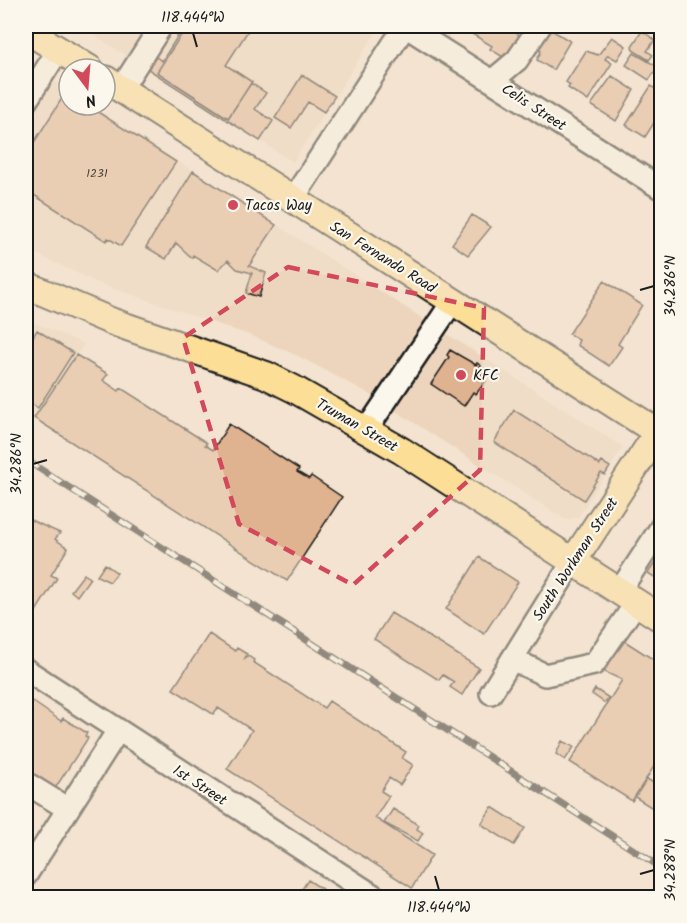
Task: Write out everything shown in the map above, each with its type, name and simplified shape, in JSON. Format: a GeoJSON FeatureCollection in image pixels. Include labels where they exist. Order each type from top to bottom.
{"type":"FeatureCollection","features":[{"type":"Feature","properties":{"kind":"main road"},"geometry":{"type":"LineString","coordinates":[[26,30],[71,57]]}},
{"type":"Feature","properties":{"kind":"main road","name":"San Fernando Road"},"geometry":{"type":"LineString","coordinates":[[117,87],[660,431]]}},
{"type":"Feature","properties":{"kind":"main road","name":"Truman Street"},"geometry":{"type":"LineString","coordinates":[[26,285],[113,322],[266,375],[367,429],[662,619]]}},
{"type":"Feature","properties":{"kind":"main road","name":"South Workman Street"},"geometry":{"type":"LineString","coordinates":[[572,563],[660,431]]}},
{"type":"Feature","properties":{"kind":"street"},"geometry":{"type":"LineString","coordinates":[[117,79],[162,26]]}},
{"type":"Feature","properties":{"kind":"street"},"geometry":{"type":"LineString","coordinates":[[293,199],[405,26]]}},
{"type":"Feature","properties":{"kind":"street","name":"Celis Street"},"geometry":{"type":"LineString","coordinates":[[405,26],[662,189]]}},
{"type":"Feature","properties":{"kind":"street"},"geometry":{"type":"LineString","coordinates":[[492,81],[517,60],[540,26]]}},
{"type":"Feature","properties":{"kind":"street"},"geometry":{"type":"LineString","coordinates":[[26,101],[59,49]]}},
{"type":"Feature","properties":{"kind":"street"},"geometry":{"type":"LineString","coordinates":[[367,429],[453,301]]}},
{"type":"Feature","properties":{"kind":"street"},"geometry":{"type":"LineString","coordinates":[[512,659],[544,675],[594,664],[662,526]]}},
{"type":"Feature","properties":{"kind":"street","name":"South Workman Street"},"geometry":{"type":"LineString","coordinates":[[491,693],[572,563]]}},
{"type":"Feature","properties":{"kind":"street","name":"1st Street"},"geometry":{"type":"LineString","coordinates":[[26,670],[117,732],[377,897]]}},
{"type":"Feature","properties":{"kind":"street"},"geometry":{"type":"LineString","coordinates":[[26,875],[117,732]]}},
{"type":"Feature","properties":{"kind":"street"},"geometry":{"type":"LineString","coordinates":[[26,783],[68,809]]}},
{"type":"Feature","properties":{"kind":"highlighted area"},"geometry":{"type":"Polygon","coordinates":[[[288,267],[484,308],[480,470],[353,585],[239,524],[183,338],[288,267]]]}},
{"type":"Feature","properties":{"kind":"shaded area"},"geometry":{"type":"Polygon","coordinates":[[[80,26],[380,26],[293,162],[80,26]]]}},
{"type":"Feature","properties":{"kind":"shaded area"},"geometry":{"type":"Polygon","coordinates":[[[26,63],[57,83],[57,117],[109,117],[623,447],[578,517],[566,520],[366,392],[300,357],[252,336],[98,283],[26,249],[26,63]]]}},
{"type":"Feature","properties":{"kind":"shaded area"},"geometry":{"type":"Polygon","coordinates":[[[26,319],[84,344],[26,434],[26,319]]]}},
{"type":"Feature","properties":{"kind":"building"},"geometry":{"type":"Polygon","coordinates":[[[184,26],[187,26],[157,72],[226,117],[225,119],[148,69],[156,57],[162,61],[184,26]]]}},
{"type":"Feature","properties":{"kind":"building"},"geometry":{"type":"Polygon","coordinates":[[[187,26],[251,26],[226,65],[252,82],[228,118],[157,72],[187,26]]]}},
{"type":"Feature","properties":{"kind":"building"},"geometry":{"type":"Polygon","coordinates":[[[459,26],[512,26],[514,27],[512,30],[525,39],[512,59],[505,54],[503,57],[490,49],[492,46],[459,26]]]}},
{"type":"Feature","properties":{"kind":"building"},"geometry":{"type":"Polygon","coordinates":[[[548,28],[570,41],[553,70],[537,60],[541,51],[536,48],[548,28]]]}},
{"type":"Feature","properties":{"kind":"building"},"geometry":{"type":"Polygon","coordinates":[[[642,31],[655,40],[647,51],[653,55],[649,60],[633,50],[632,46],[642,31]]]}},
{"type":"Feature","properties":{"kind":"building"},"geometry":{"type":"Polygon","coordinates":[[[612,37],[626,46],[617,60],[608,55],[605,59],[612,63],[588,101],[568,88],[570,85],[566,82],[586,51],[598,55],[612,37]]]}},
{"type":"Feature","properties":{"kind":"building"},"geometry":{"type":"Polygon","coordinates":[[[634,53],[658,67],[649,80],[626,65],[634,53]]]}},
{"type":"Feature","properties":{"kind":"building"},"geometry":{"type":"Polygon","coordinates":[[[302,75],[335,96],[324,112],[308,102],[291,128],[275,118],[302,75]]]}},
{"type":"Feature","properties":{"kind":"building"},"geometry":{"type":"Polygon","coordinates":[[[612,76],[634,90],[616,121],[591,105],[612,76]]]}},
{"type":"Feature","properties":{"kind":"building"},"geometry":{"type":"Polygon","coordinates":[[[251,83],[266,93],[255,109],[273,121],[260,141],[227,120],[251,83]]]}},
{"type":"Feature","properties":{"kind":"building"},"geometry":{"type":"Polygon","coordinates":[[[651,86],[662,93],[662,100],[656,109],[661,112],[645,137],[626,125],[651,86]]]}},
{"type":"Feature","properties":{"kind":"building"},"geometry":{"type":"Polygon","coordinates":[[[57,106],[57,117],[106,117],[176,162],[121,246],[108,238],[106,241],[26,190],[26,155],[57,106]]]}},
{"type":"Feature","properties":{"kind":"building"},"geometry":{"type":"Polygon","coordinates":[[[193,171],[276,225],[249,266],[266,273],[259,297],[246,293],[252,273],[237,269],[228,260],[218,270],[193,255],[192,258],[176,243],[166,259],[146,247],[193,171]]]}},
{"type":"Feature","properties":{"kind":"building"},"geometry":{"type":"Polygon","coordinates":[[[472,215],[491,227],[468,255],[452,244],[472,215]]]}},
{"type":"Feature","properties":{"kind":"building"},"geometry":{"type":"Polygon","coordinates":[[[604,281],[642,305],[618,344],[622,347],[609,366],[577,345],[579,340],[569,334],[604,281]]]}},
{"type":"Feature","properties":{"kind":"building"},"geometry":{"type":"Polygon","coordinates":[[[37,330],[73,353],[38,408],[26,400],[26,341],[29,343],[37,330]]]}},
{"type":"Feature","properties":{"kind":"building","name":"KFC"},"geometry":{"type":"Polygon","coordinates":[[[450,350],[476,365],[477,363],[481,366],[479,368],[486,372],[482,378],[486,381],[476,394],[473,392],[464,406],[431,384],[449,357],[447,355],[450,350]]]}},
{"type":"Feature","properties":{"kind":"building"},"geometry":{"type":"Polygon","coordinates":[[[76,355],[108,374],[103,380],[119,391],[121,388],[207,443],[205,445],[213,450],[229,424],[299,469],[297,472],[309,479],[311,476],[342,497],[287,581],[34,418],[76,355]]]}},
{"type":"Feature","properties":{"kind":"building"},"geometry":{"type":"Polygon","coordinates":[[[514,410],[600,465],[602,462],[610,467],[605,475],[601,473],[584,500],[494,442],[514,410]]]}},
{"type":"Feature","properties":{"kind":"building"},"geometry":{"type":"Polygon","coordinates":[[[26,518],[60,533],[55,539],[68,548],[51,575],[57,578],[33,616],[30,614],[26,621],[26,518]]]}},
{"type":"Feature","properties":{"kind":"building"},"geometry":{"type":"Polygon","coordinates":[[[662,553],[662,582],[648,573],[662,553]]]}},
{"type":"Feature","properties":{"kind":"building"},"geometry":{"type":"Polygon","coordinates":[[[479,557],[518,582],[484,634],[446,609],[479,557]]]}},
{"type":"Feature","properties":{"kind":"building"},"geometry":{"type":"Polygon","coordinates":[[[105,564],[117,573],[110,582],[97,576],[105,564]]]}},
{"type":"Feature","properties":{"kind":"building"},"geometry":{"type":"Polygon","coordinates":[[[84,574],[90,578],[77,596],[71,591],[84,574]]]}},
{"type":"Feature","properties":{"kind":"building"},"geometry":{"type":"Polygon","coordinates":[[[391,613],[479,668],[462,695],[450,687],[454,682],[443,675],[439,680],[374,639],[391,613]]]}},
{"type":"Feature","properties":{"kind":"building"},"geometry":{"type":"Polygon","coordinates":[[[209,634],[235,651],[237,648],[247,654],[245,658],[248,656],[254,660],[253,662],[324,708],[329,701],[406,752],[402,758],[413,765],[400,785],[389,778],[381,791],[389,796],[375,818],[432,855],[412,888],[227,769],[252,730],[218,708],[213,714],[173,689],[209,634]]]}},
{"type":"Feature","properties":{"kind":"building"},"geometry":{"type":"Polygon","coordinates":[[[623,640],[662,665],[662,754],[632,801],[570,762],[622,680],[603,671],[623,640]]]}},
{"type":"Feature","properties":{"kind":"building"},"geometry":{"type":"Polygon","coordinates":[[[595,689],[609,698],[605,703],[592,694],[595,689]]]}},
{"type":"Feature","properties":{"kind":"building"},"geometry":{"type":"Polygon","coordinates":[[[26,697],[61,721],[63,718],[87,733],[85,736],[88,738],[52,793],[26,776],[26,697]]]}},
{"type":"Feature","properties":{"kind":"building"},"geometry":{"type":"Polygon","coordinates":[[[562,741],[574,747],[565,760],[556,754],[562,741]]]}},
{"type":"Feature","properties":{"kind":"building"},"geometry":{"type":"Polygon","coordinates":[[[647,779],[662,788],[662,814],[635,797],[647,779]]]}},
{"type":"Feature","properties":{"kind":"building"},"geometry":{"type":"Polygon","coordinates":[[[492,807],[525,828],[514,845],[481,824],[492,807]]]}},
{"type":"Feature","properties":{"kind":"building"},"geometry":{"type":"Polygon","coordinates":[[[393,809],[419,825],[417,829],[423,833],[418,841],[384,823],[393,809]]]}},
{"type":"Feature","properties":{"kind":"building"},"geometry":{"type":"Polygon","coordinates":[[[308,880],[336,898],[296,898],[308,880]]]}},
{"type":"Feature","properties":{"kind":"railway"},"geometry":{"type":"LineString","coordinates":[[26,460],[662,868]]}},
{"type":"Feature","properties":{"kind":"place","name":"Tacos Way"},"geometry":{"type":"Point","coordinates":[233,205]}},
{"type":"Feature","properties":{"kind":"place","name":"KFC"},"geometry":{"type":"Point","coordinates":[461,375]}}]}
